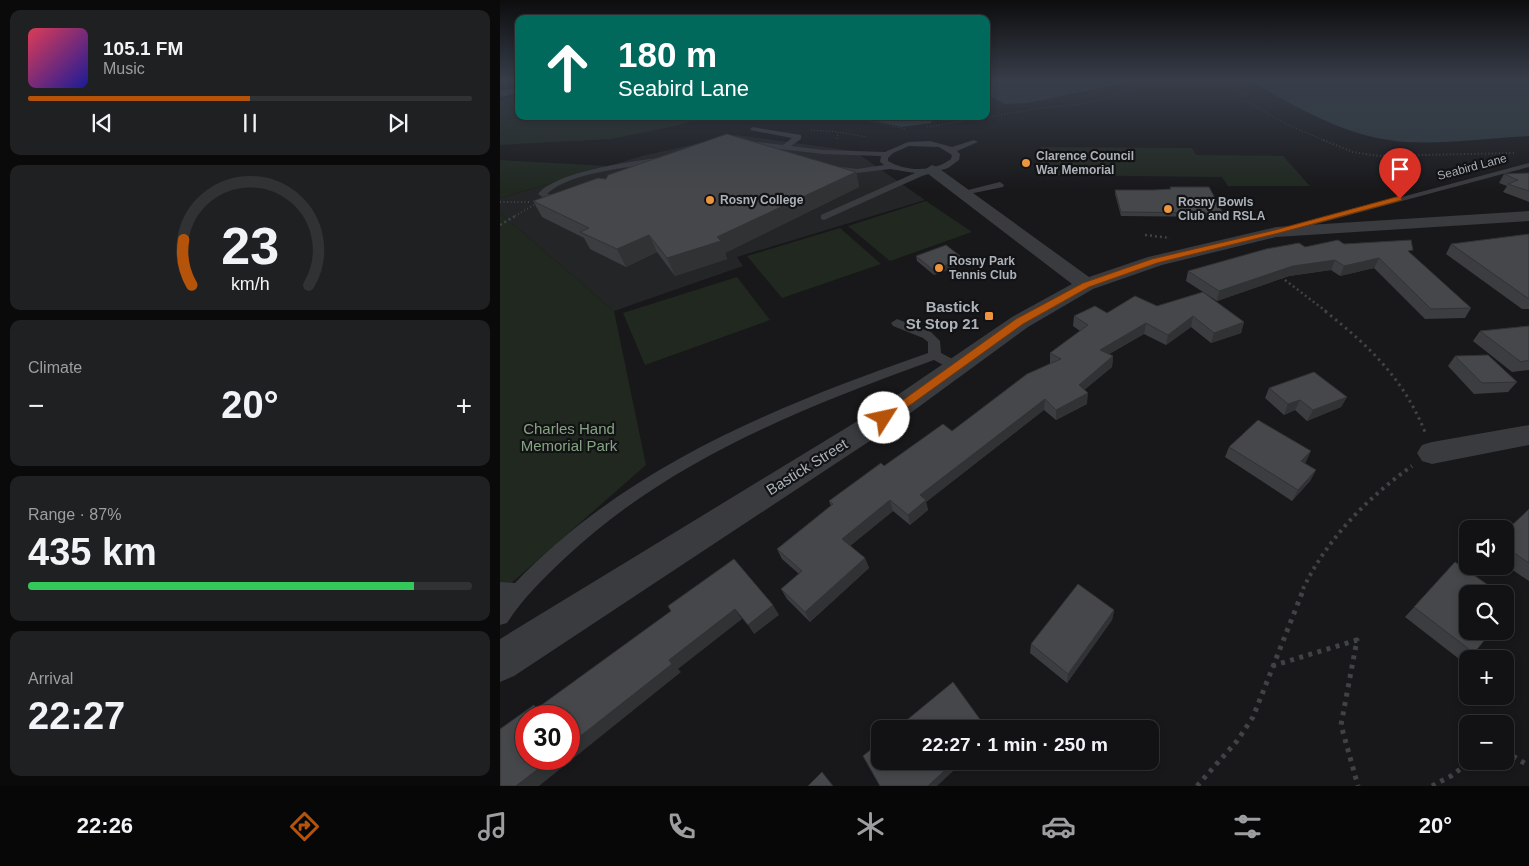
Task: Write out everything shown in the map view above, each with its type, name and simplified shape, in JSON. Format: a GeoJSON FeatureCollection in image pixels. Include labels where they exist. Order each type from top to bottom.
{"type":"FeatureCollection","features":[{"type":"Feature","properties":{"kind":"street"},"geometry":{"type":"LineString","coordinates":[[926,171],[964,192],[1086,285]]}},
{"type":"Feature","properties":{"kind":"street","name":"Bastick Street"},"geometry":{"type":"LineString","coordinates":[[500,662],[884,418],[946,361],[1086,285],[1155,261],[1276,232],[1529,216]]}},
{"type":"Feature","properties":{"kind":"street"},"geometry":{"type":"LineString","coordinates":[[1432,453],[1529,435]]}},
{"type":"Feature","properties":{"kind":"lane"},"geometry":{"type":"LineString","coordinates":[[752,129],[798,137],[785,147]]}},
{"type":"Feature","properties":{"kind":"lane"},"geometry":{"type":"LineString","coordinates":[[732,142],[751,142],[801,150],[886,154],[902,147],[921,144],[937,145],[952,150],[956,156],[955,160],[946,166],[926,171],[824,217]]}},
{"type":"Feature","properties":{"kind":"lane"},"geometry":{"type":"LineString","coordinates":[[952,150],[974,142]]}},
{"type":"Feature","properties":{"kind":"lane"},"geometry":{"type":"LineString","coordinates":[[790,156],[801,150]]}},
{"type":"Feature","properties":{"kind":"lane"},"geometry":{"type":"LineString","coordinates":[[886,154],[884,162],[891,167]]}},
{"type":"Feature","properties":{"kind":"lane"},"geometry":{"type":"LineString","coordinates":[[572,196],[555,198],[542,194],[545,188],[622,164],[671,158]]}},
{"type":"Feature","properties":{"kind":"lane","name":"Seabird Lane"},"geometry":{"type":"LineString","coordinates":[[1276,232],[1529,165]]}},
{"type":"Feature","properties":{"kind":"lane"},"geometry":{"type":"LineString","coordinates":[[826,166],[857,170],[891,167],[926,171]]}},
{"type":"Feature","properties":{"kind":"lane"},"geometry":{"type":"LineString","coordinates":[[964,192],[1000,185]]}},
{"type":"Feature","properties":{"kind":"lane"},"geometry":{"type":"LineString","coordinates":[[500,616],[519,592],[570,539],[653,481],[739,434],[857,383],[946,361],[934,341],[928,335],[897,323]]}},
{"type":"Feature","properties":{"kind":"lane"},"geometry":{"type":"LineString","coordinates":[[500,590],[519,592]]}},
{"type":"Feature","properties":{"kind":"path"},"geometry":{"type":"LineString","coordinates":[[1275,118],[1288,125],[1353,152],[1379,156],[1520,152]]}},
{"type":"Feature","properties":{"kind":"path"},"geometry":{"type":"LineString","coordinates":[[863,120],[912,129]]}},
{"type":"Feature","properties":{"kind":"path"},"geometry":{"type":"LineString","coordinates":[[920,128],[969,120]]}},
{"type":"Feature","properties":{"kind":"path"},"geometry":{"type":"LineString","coordinates":[[500,202],[539,202],[500,225]]}},
{"type":"Feature","properties":{"kind":"path"},"geometry":{"type":"LineString","coordinates":[[1197,786],[1248,726],[1263,696],[1272,666],[1296,607],[1318,562],[1365,506],[1398,476],[1432,453],[1420,414],[1396,375],[1366,344],[1277,273]]}},
{"type":"Feature","properties":{"kind":"path"},"geometry":{"type":"LineString","coordinates":[[1272,666],[1357,640],[1341,725],[1358,786]]}},
{"type":"Feature","properties":{"kind":"path"},"geometry":{"type":"LineString","coordinates":[[1514,757],[1529,766]]}},
{"type":"Feature","properties":{"kind":"path"},"geometry":{"type":"LineString","coordinates":[[1432,786],[1459,770]]}},
{"type":"Feature","properties":{"kind":"shaded area"},"geometry":{"type":"Polygon","coordinates":[[[1319,118],[1529,118],[1529,136],[1468,141],[1407,142],[1365,135],[1319,118]]]}},
{"type":"Feature","properties":{"kind":"shaded area"},"geometry":{"type":"Polygon","coordinates":[[[870,120],[934,120],[931,123],[902,127],[870,120]]]}},
{"type":"Feature","properties":{"kind":"shaded area","name":"Rosny College"},"geometry":{"type":"Polygon","coordinates":[[[736,135],[854,151],[925,200],[737,257],[743,266],[614,311],[500,213],[500,198],[642,156],[736,135]]]}},
{"type":"Feature","properties":{"kind":"green space"},"geometry":{"type":"Polygon","coordinates":[[[500,118],[515,118],[515,120],[695,120],[611,139],[500,145],[500,118]]]}},
{"type":"Feature","properties":{"kind":"green space"},"geometry":{"type":"Polygon","coordinates":[[[1040,147],[1192,148],[1196,155],[1283,156],[1310,186],[1228,186],[1222,177],[1041,175],[1040,147]]]}},
{"type":"Feature","properties":{"kind":"green space"},"geometry":{"type":"Polygon","coordinates":[[[500,160],[609,166],[500,198],[500,160]]]}},
{"type":"Feature","properties":{"kind":"green space"},"geometry":{"type":"Polygon","coordinates":[[[926,201],[972,232],[890,261],[848,226],[926,201]]]}},
{"type":"Feature","properties":{"kind":"green space","name":"Charles Hand Memorial Park"},"geometry":{"type":"Polygon","coordinates":[[[500,213],[614,311],[646,465],[500,593],[500,213]]]}},
{"type":"Feature","properties":{"kind":"green space"},"geometry":{"type":"Polygon","coordinates":[[[840,228],[881,264],[782,298],[747,256],[840,228]]]}},
{"type":"Feature","properties":{"kind":"green space"},"geometry":{"type":"Polygon","coordinates":[[[737,277],[770,320],[645,365],[623,313],[737,277]]]}},
{"type":"Feature","properties":{"kind":"building","name":"Rosny College"},"geometry":{"type":"Polygon","coordinates":[[[727,134],[856,172],[717,237],[721,241],[667,258],[649,235],[617,249],[580,232],[589,228],[533,201],[598,178],[606,179],[608,175],[727,134]]]}},
{"type":"Feature","properties":{"kind":"building"},"geometry":{"type":"Polygon","coordinates":[[[1529,173],[1529,191],[1508,184],[1518,180],[1504,174],[1529,173]]]}},
{"type":"Feature","properties":{"kind":"building","name":"Rosny Bowls Club and RSLA"},"geometry":{"type":"Polygon","coordinates":[[[1170,187],[1209,187],[1223,213],[1121,212],[1115,190],[1171,189],[1170,187]]]}},
{"type":"Feature","properties":{"kind":"building"},"geometry":{"type":"Polygon","coordinates":[[[1529,234],[1529,299],[1451,244],[1529,234]]]}},
{"type":"Feature","properties":{"kind":"building"},"geometry":{"type":"Polygon","coordinates":[[[1338,240],[1344,244],[1411,240],[1413,250],[1408,251],[1471,308],[1431,309],[1379,258],[1344,266],[1335,260],[1293,266],[1219,291],[1188,271],[1266,249],[1299,243],[1305,247],[1338,240]]]}},
{"type":"Feature","properties":{"kind":"building"},"geometry":{"type":"Polygon","coordinates":[[[946,245],[964,259],[933,270],[916,256],[946,245]]]}},
{"type":"Feature","properties":{"kind":"building"},"geometry":{"type":"Polygon","coordinates":[[[1203,292],[1244,322],[1214,333],[1193,316],[1168,335],[1146,323],[1100,350],[1113,356],[1079,385],[1088,393],[1056,410],[1045,399],[920,495],[926,500],[908,515],[890,500],[842,539],[865,558],[805,612],[781,589],[802,571],[777,549],[833,504],[829,501],[881,463],[884,466],[943,424],[952,431],[1027,374],[1061,359],[1050,353],[1088,325],[1074,316],[1095,306],[1107,313],[1135,296],[1157,306],[1203,292]]]}},
{"type":"Feature","properties":{"kind":"building"},"geometry":{"type":"Polygon","coordinates":[[[1529,326],[1529,360],[1521,362],[1480,331],[1529,326]]]}},
{"type":"Feature","properties":{"kind":"building"},"geometry":{"type":"Polygon","coordinates":[[[1488,355],[1517,382],[1482,383],[1455,356],[1488,355]]]}},
{"type":"Feature","properties":{"kind":"building"},"geometry":{"type":"Polygon","coordinates":[[[1314,372],[1347,397],[1313,410],[1300,400],[1288,404],[1269,388],[1314,372]]]}},
{"type":"Feature","properties":{"kind":"building"},"geometry":{"type":"Polygon","coordinates":[[[1258,420],[1311,451],[1301,461],[1316,470],[1298,490],[1229,447],[1258,420]]]}},
{"type":"Feature","properties":{"kind":"building"},"geometry":{"type":"Polygon","coordinates":[[[1529,509],[1529,563],[1514,553],[1514,523],[1529,509]]]}},
{"type":"Feature","properties":{"kind":"building"},"geometry":{"type":"Polygon","coordinates":[[[734,559],[773,605],[748,625],[735,609],[669,660],[672,664],[580,736],[580,705],[542,705],[671,611],[668,606],[734,559]]]}},
{"type":"Feature","properties":{"kind":"building"},"geometry":{"type":"Polygon","coordinates":[[[1455,562],[1459,565],[1459,575],[1474,575],[1488,585],[1459,585],[1459,640],[1485,640],[1476,650],[1470,650],[1414,607],[1455,562]]]}},
{"type":"Feature","properties":{"kind":"building"},"geometry":{"type":"Polygon","coordinates":[[[1078,584],[1114,610],[1068,674],[1031,644],[1078,584]]]}},
{"type":"Feature","properties":{"kind":"building"},"geometry":{"type":"Polygon","coordinates":[[[953,682],[980,720],[907,720],[953,682]]]}},
{"type":"Feature","properties":{"kind":"building"},"geometry":{"type":"Polygon","coordinates":[[[515,718],[515,770],[537,770],[516,786],[500,786],[500,729],[515,718]]]}},
{"type":"Feature","properties":{"kind":"building"},"geometry":{"type":"Polygon","coordinates":[[[871,749],[871,770],[945,770],[928,786],[880,786],[863,756],[871,749]]]}},
{"type":"Feature","properties":{"kind":"building"},"geometry":{"type":"Polygon","coordinates":[[[822,772],[833,786],[808,786],[822,772]]]}},
{"type":"Feature","properties":{"kind":"place","name":"Clarence Council War Memorial"},"geometry":{"type":"Point","coordinates":[1026,163]}},
{"type":"Feature","properties":{"kind":"place","name":"Rosny College"},"geometry":{"type":"Point","coordinates":[710,200]}},
{"type":"Feature","properties":{"kind":"place","name":"Rosny Bowls Club and RSLA"},"geometry":{"type":"Point","coordinates":[1168,209]}},
{"type":"Feature","properties":{"kind":"place","name":"Rosny Park Tennis Club"},"geometry":{"type":"Point","coordinates":[939,268]}},
{"type":"Feature","properties":{"kind":"place","name":"Bastick St Stop 21"},"geometry":{"type":"Point","coordinates":[989,316]}},
{"type":"Feature","properties":{"kind":"route"},"geometry":{"type":"LineString","coordinates":[[884,418],[1020,322],[1086,285],[1155,261],[1236,240],[1276,232],[1400,199]]}}]}
